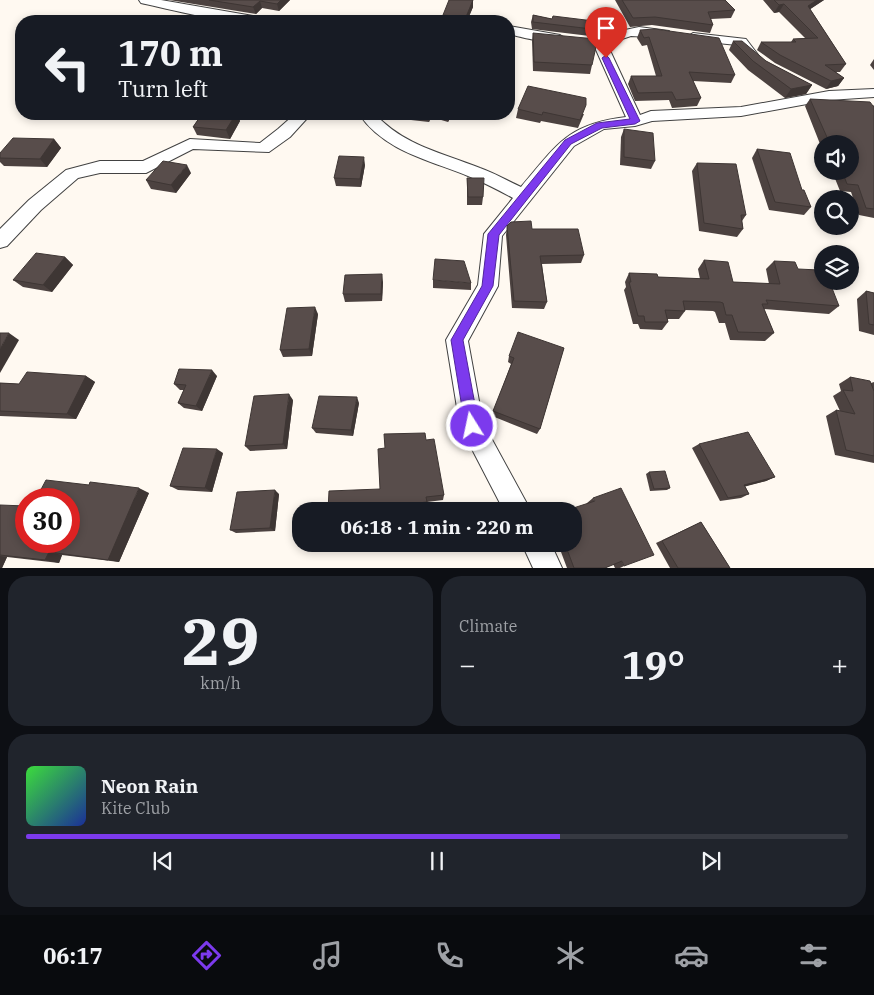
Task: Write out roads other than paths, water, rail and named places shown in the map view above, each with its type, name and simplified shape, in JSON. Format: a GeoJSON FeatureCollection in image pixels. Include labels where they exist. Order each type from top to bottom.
{"type":"FeatureCollection","features":[{"type":"Feature","properties":{"kind":"street"},"geometry":{"type":"LineString","coordinates":[[146,0],[222,15]]}},
{"type":"Feature","properties":{"kind":"street"},"geometry":{"type":"LineString","coordinates":[[635,121],[593,42],[620,33],[644,31],[728,40],[741,42],[749,54],[766,68]]}},
{"type":"Feature","properties":{"kind":"street"},"geometry":{"type":"LineString","coordinates":[[515,32],[571,40]]}},
{"type":"Feature","properties":{"kind":"street"},"geometry":{"type":"LineString","coordinates":[[809,87],[825,97]]}},
{"type":"Feature","properties":{"kind":"street"},"geometry":{"type":"LineString","coordinates":[[513,502],[472,426],[457,340],[488,286],[494,234],[568,142],[600,125],[635,121],[651,116],[754,110],[854,92],[874,93]]}},
{"type":"Feature","properties":{"kind":"street"},"geometry":{"type":"LineString","coordinates":[[0,241],[35,205],[72,174],[100,167],[146,167],[190,144],[263,148],[284,133],[297,120]]}},
{"type":"Feature","properties":{"kind":"street"},"geometry":{"type":"LineString","coordinates":[[371,120],[396,140],[436,159],[474,172],[525,196]]}},
{"type":"Feature","properties":{"kind":"street"},"geometry":{"type":"LineString","coordinates":[[540,552],[548,568]]}}]}
